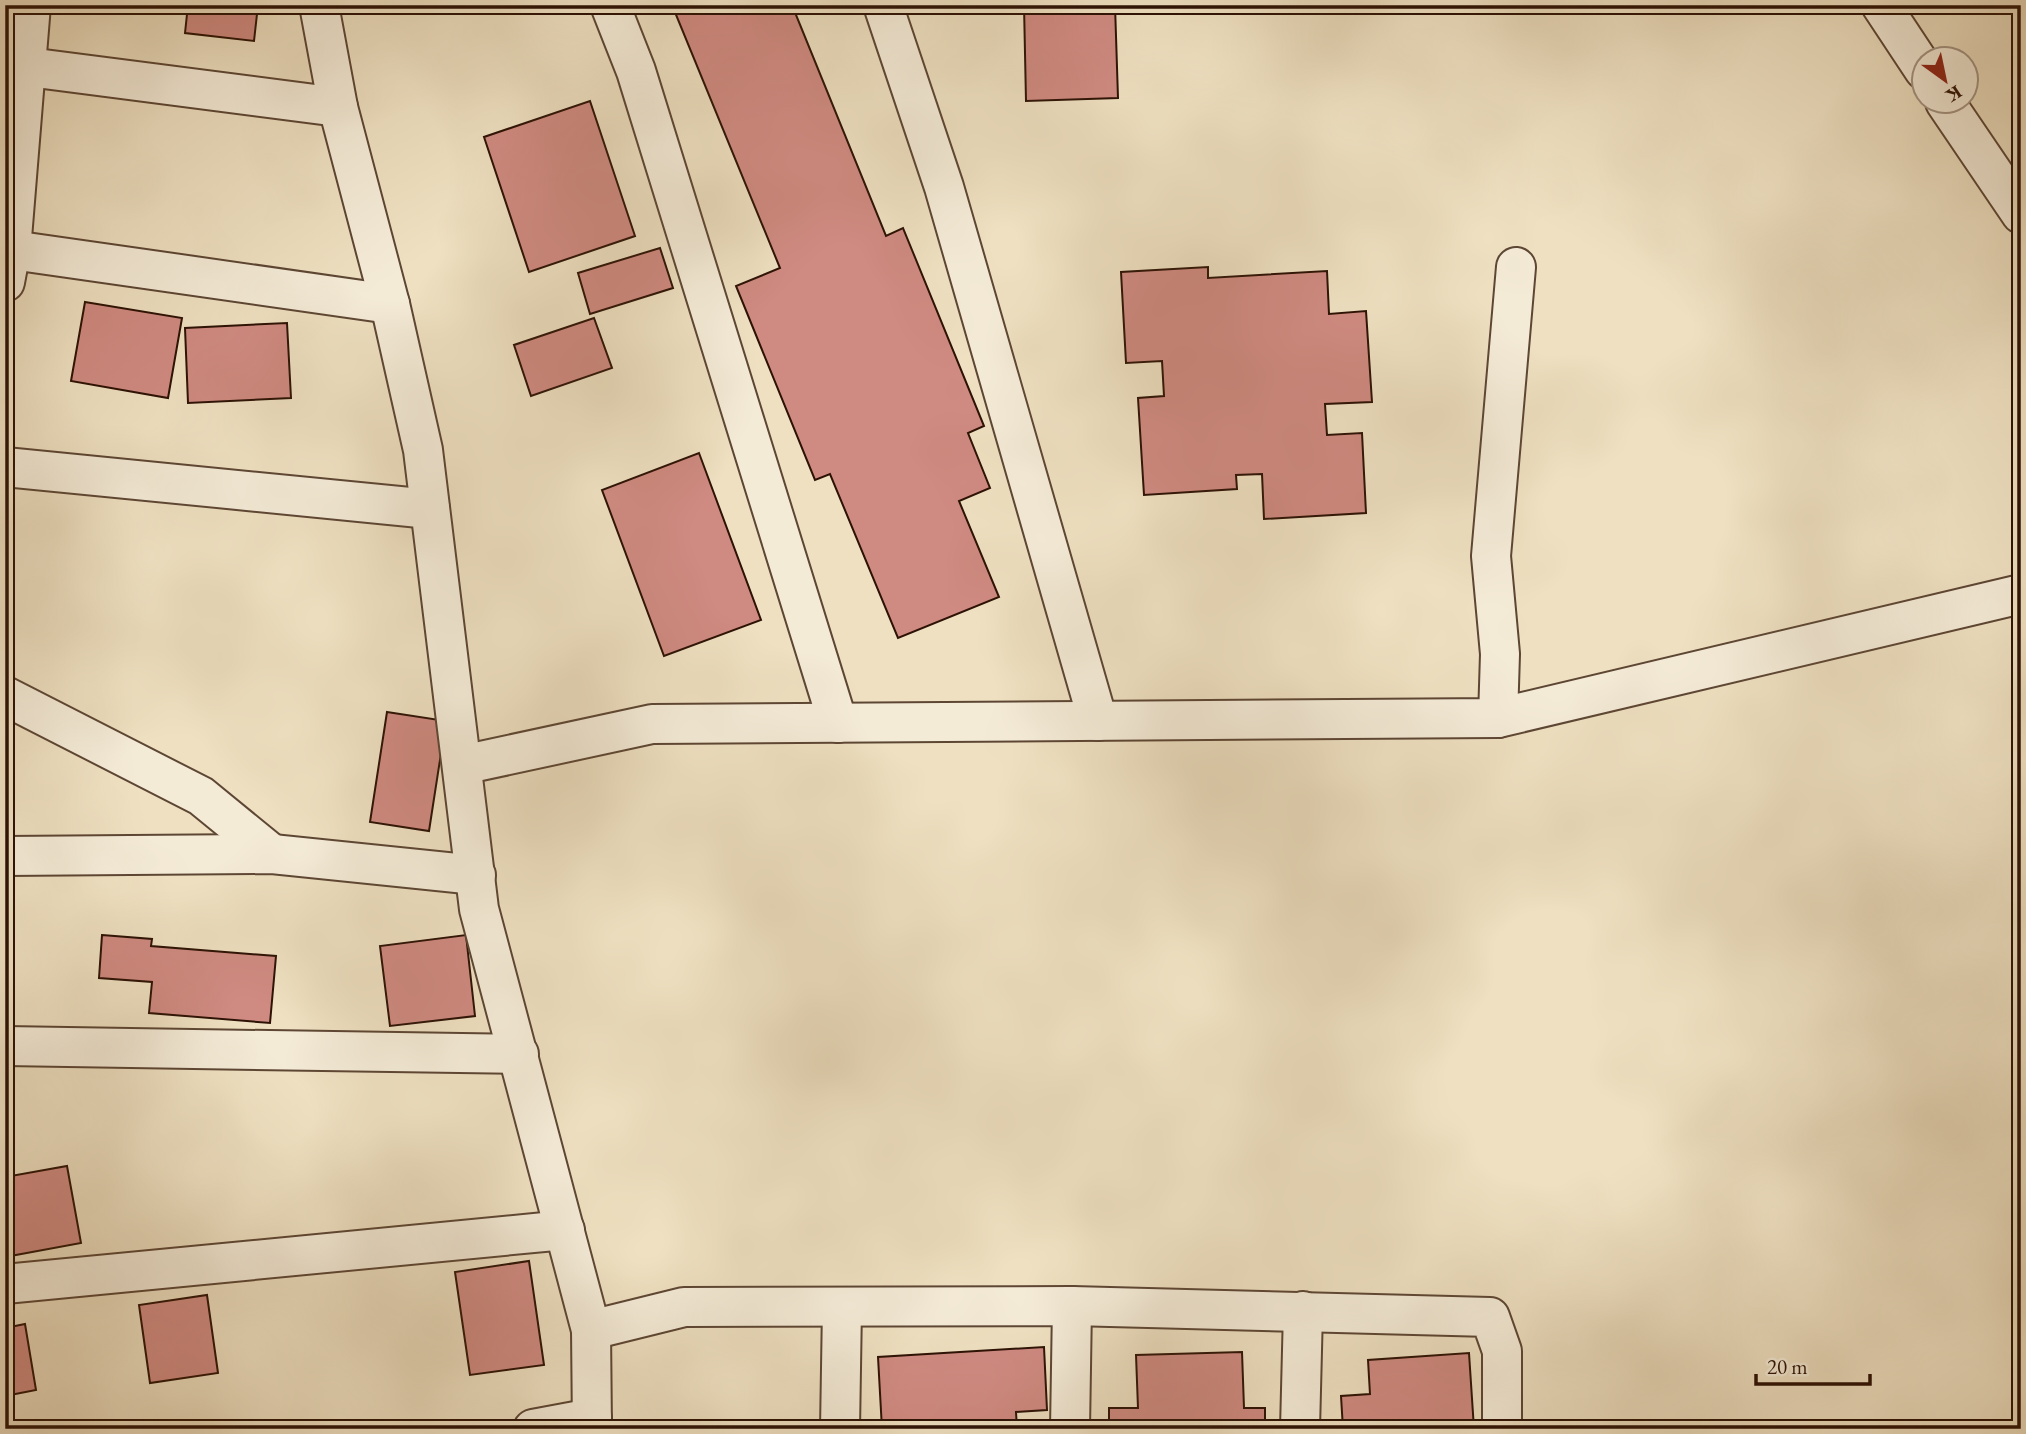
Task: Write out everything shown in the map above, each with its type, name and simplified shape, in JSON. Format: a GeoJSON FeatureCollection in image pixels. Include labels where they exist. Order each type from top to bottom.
{"type":"FeatureCollection","features":[{"type":"Feature","properties":{"kind":"street"},"geometry":{"type":"LineString","coordinates":[[31,5],[15,66],[7,260],[390,304]]}},
{"type":"Feature","properties":{"kind":"street"},"geometry":{"type":"LineString","coordinates":[[319,5],[338,107],[390,304],[423,450],[479,909],[591,1330],[592,1423],[533,1429]]}},
{"type":"Feature","properties":{"kind":"street"},"geometry":{"type":"LineString","coordinates":[[610,5],[636,71],[838,723]]}},
{"type":"Feature","properties":{"kind":"street"},"geometry":{"type":"LineString","coordinates":[[883,5],[944,187],[1098,721]]}},
{"type":"Feature","properties":{"kind":"street"},"geometry":{"type":"LineString","coordinates":[[1881,5],[1910,49]]}},
{"type":"Feature","properties":{"kind":"street"},"geometry":{"type":"LineString","coordinates":[[15,66],[338,107]]}},
{"type":"Feature","properties":{"kind":"street"},"geometry":{"type":"LineString","coordinates":[[1954,116],[2021,214]]}},
{"type":"Feature","properties":{"kind":"street"},"geometry":{"type":"LineString","coordinates":[[1497,718],[1500,653],[1492,556],[1516,267]]}},
{"type":"Feature","properties":{"kind":"street"},"geometry":{"type":"LineString","coordinates":[[5,467],[430,509]]}},
{"type":"Feature","properties":{"kind":"street"},"geometry":{"type":"LineString","coordinates":[[462,765],[652,724],[1497,718],[2021,594]]}},
{"type":"Feature","properties":{"kind":"street"},"geometry":{"type":"LineString","coordinates":[[5,696],[201,796],[272,854]]}},
{"type":"Feature","properties":{"kind":"street"},"geometry":{"type":"LineString","coordinates":[[5,856],[272,854],[475,875]]}},
{"type":"Feature","properties":{"kind":"street"},"geometry":{"type":"LineString","coordinates":[[5,1046],[519,1055]]}},
{"type":"Feature","properties":{"kind":"street"},"geometry":{"type":"LineString","coordinates":[[5,1284],[565,1230]]}},
{"type":"Feature","properties":{"kind":"street"},"geometry":{"type":"LineString","coordinates":[[591,1330],[684,1307],[1072,1306],[1490,1317],[1502,1351],[1502,1429]]}},
{"type":"Feature","properties":{"kind":"street"},"geometry":{"type":"LineString","coordinates":[[1070,1429],[1072,1306]]}},
{"type":"Feature","properties":{"kind":"street"},"geometry":{"type":"LineString","coordinates":[[840,1429],[842,1307]]}},
{"type":"Feature","properties":{"kind":"street"},"geometry":{"type":"LineString","coordinates":[[1300,1429],[1303,1311]]}},
{"type":"Feature","properties":{"kind":"building"},"geometry":{"type":"Polygon","coordinates":[[[188,5],[258,5],[254,41],[185,33],[188,5]]]}},
{"type":"Feature","properties":{"kind":"building"},"geometry":{"type":"Polygon","coordinates":[[[672,5],[792,5],[886,236],[903,228],[984,426],[968,433],[990,488],[959,501],[999,597],[898,638],[830,474],[815,480],[736,286],[780,268],[672,5]]]}},
{"type":"Feature","properties":{"kind":"building"},"geometry":{"type":"Polygon","coordinates":[[[1024,5],[1115,5],[1118,98],[1026,101],[1024,5]]]}},
{"type":"Feature","properties":{"kind":"building"},"geometry":{"type":"Polygon","coordinates":[[[590,101],[635,236],[529,272],[484,137],[590,101]]]}},
{"type":"Feature","properties":{"kind":"building"},"geometry":{"type":"Polygon","coordinates":[[[660,248],[673,288],[590,314],[578,273],[660,248]]]}},
{"type":"Feature","properties":{"kind":"building"},"geometry":{"type":"Polygon","coordinates":[[[1208,267],[1208,278],[1327,271],[1329,314],[1366,311],[1372,402],[1325,404],[1327,435],[1362,433],[1366,513],[1264,519],[1262,474],[1236,475],[1237,489],[1144,495],[1138,398],[1164,396],[1162,361],[1126,363],[1121,272],[1208,267]]]}},
{"type":"Feature","properties":{"kind":"building"},"geometry":{"type":"Polygon","coordinates":[[[85,302],[182,318],[168,398],[71,381],[85,302]]]}},
{"type":"Feature","properties":{"kind":"building"},"geometry":{"type":"Polygon","coordinates":[[[594,318],[612,368],[531,396],[514,345],[594,318]]]}},
{"type":"Feature","properties":{"kind":"building"},"geometry":{"type":"Polygon","coordinates":[[[287,323],[291,398],[188,403],[185,328],[287,323]]]}},
{"type":"Feature","properties":{"kind":"building"},"geometry":{"type":"Polygon","coordinates":[[[699,453],[761,620],[664,656],[602,490],[699,453]]]}},
{"type":"Feature","properties":{"kind":"building"},"geometry":{"type":"Polygon","coordinates":[[[387,712],[446,721],[429,831],[370,822],[387,712]]]}},
{"type":"Feature","properties":{"kind":"building"},"geometry":{"type":"Polygon","coordinates":[[[102,935],[152,939],[151,946],[276,956],[270,1023],[149,1013],[152,982],[99,978],[102,935]]]}},
{"type":"Feature","properties":{"kind":"building"},"geometry":{"type":"Polygon","coordinates":[[[466,935],[475,1016],[390,1026],[380,946],[466,935]]]}},
{"type":"Feature","properties":{"kind":"building"},"geometry":{"type":"Polygon","coordinates":[[[67,1166],[81,1243],[5,1257],[5,1177],[67,1166]]]}},
{"type":"Feature","properties":{"kind":"building"},"geometry":{"type":"Polygon","coordinates":[[[529,1261],[544,1365],[470,1375],[455,1272],[529,1261]]]}},
{"type":"Feature","properties":{"kind":"building"},"geometry":{"type":"Polygon","coordinates":[[[207,1295],[218,1373],[150,1383],[139,1305],[207,1295]]]}},
{"type":"Feature","properties":{"kind":"building"},"geometry":{"type":"Polygon","coordinates":[[[25,1324],[36,1390],[5,1396],[5,1328],[25,1324]]]}},
{"type":"Feature","properties":{"kind":"building"},"geometry":{"type":"Polygon","coordinates":[[[1044,1347],[1047,1410],[1016,1412],[1017,1429],[882,1429],[878,1357],[1044,1347]]]}},
{"type":"Feature","properties":{"kind":"building"},"geometry":{"type":"Polygon","coordinates":[[[1242,1352],[1244,1408],[1265,1408],[1265,1429],[1109,1429],[1109,1408],[1138,1408],[1136,1355],[1242,1352]]]}},
{"type":"Feature","properties":{"kind":"building"},"geometry":{"type":"Polygon","coordinates":[[[1469,1353],[1474,1429],[1343,1429],[1341,1396],[1370,1394],[1368,1360],[1469,1353]]]}}]}
